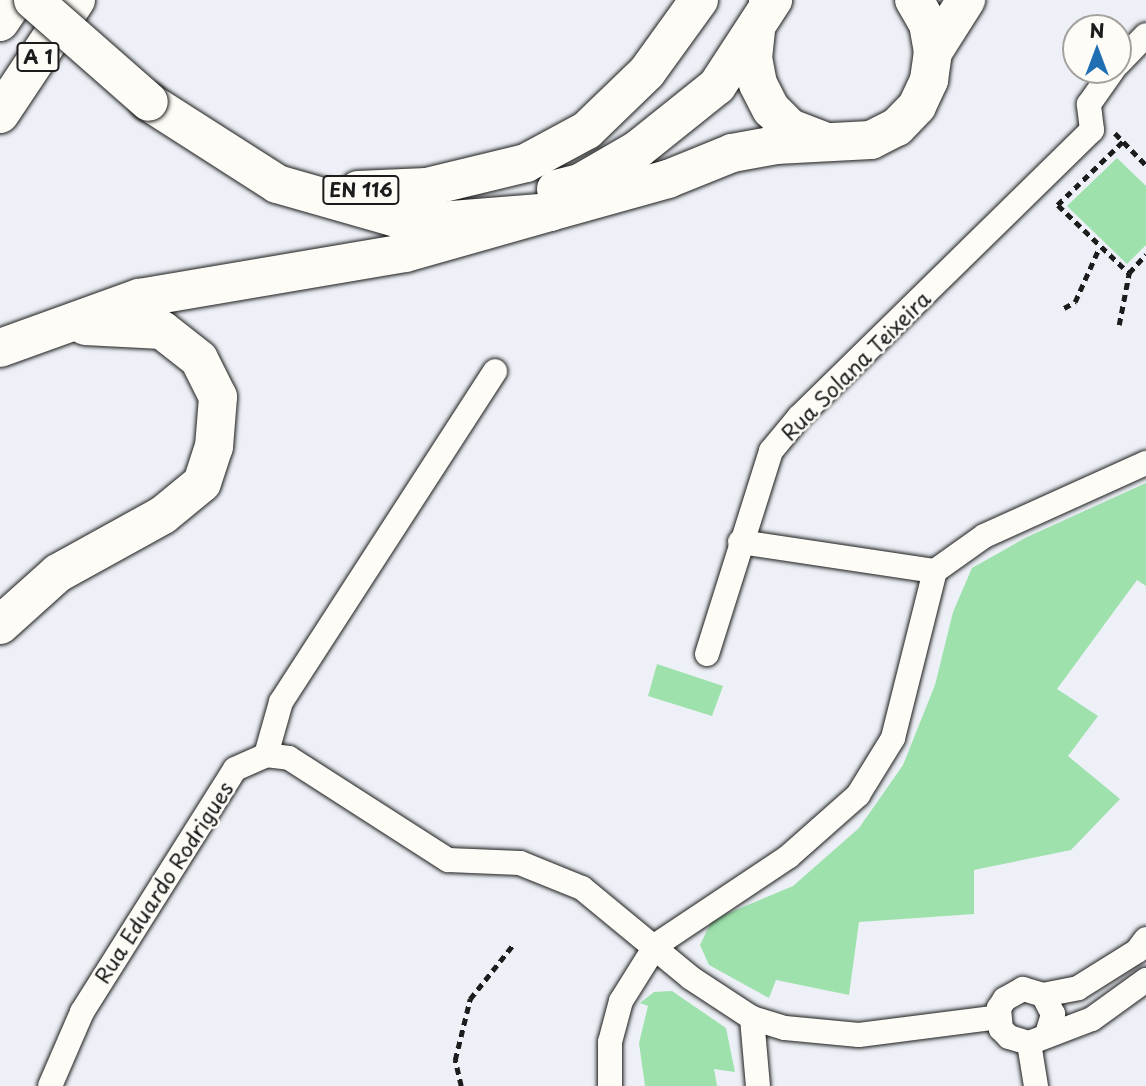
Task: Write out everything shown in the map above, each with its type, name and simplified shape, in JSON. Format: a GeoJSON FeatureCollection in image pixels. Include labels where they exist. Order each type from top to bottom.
{"type":"FeatureCollection","features":[{"type":"Feature","properties":{"kind":"main road","name":"A 1"},"geometry":{"type":"LineString","coordinates":[[0,22],[15,0]]}},
{"type":"Feature","properties":{"kind":"main road","name":"EN 116"},"geometry":{"type":"LineString","coordinates":[[33,0],[157,95],[287,165],[358,190],[427,207],[496,206],[580,183],[637,150],[717,86],[766,9]]}},
{"type":"Feature","properties":{"kind":"main road","name":"EN 116"},"geometry":{"type":"LineString","coordinates":[[65,0],[157,95],[219,151],[277,184],[414,223],[550,212],[668,179],[732,153],[776,145],[842,145]]}},
{"type":"Feature","properties":{"kind":"main road","name":"A 1"},"geometry":{"type":"LineString","coordinates":[[0,114],[76,0]]}},
{"type":"Feature","properties":{"kind":"main road"},"geometry":{"type":"LineString","coordinates":[[646,72],[679,0]]}},
{"type":"Feature","properties":{"kind":"main road"},"geometry":{"type":"LineString","coordinates":[[358,190],[427,187],[526,163],[587,130],[646,72],[699,0]]}},
{"type":"Feature","properties":{"kind":"main road"},"geometry":{"type":"LineString","coordinates":[[766,9],[753,58],[758,84],[771,109],[790,128],[815,140],[842,145],[871,140],[888,132],[917,106],[929,80],[933,52],[928,24],[914,0]]}},
{"type":"Feature","properties":{"kind":"main road"},"geometry":{"type":"LineString","coordinates":[[933,52],[967,0]]}},
{"type":"Feature","properties":{"kind":"main road"},"geometry":{"type":"LineString","coordinates":[[0,348],[48,328],[139,298],[405,253],[550,212]]}},
{"type":"Feature","properties":{"kind":"main road"},"geometry":{"type":"LineString","coordinates":[[0,625],[58,573],[163,515],[202,483],[214,447],[218,397],[200,359],[162,330],[116,324],[48,328]]}},
{"type":"Feature","properties":{"kind":"street"},"geometry":{"type":"LineString","coordinates":[[1132,50],[1146,36]]}},
{"type":"Feature","properties":{"kind":"street"},"geometry":{"type":"LineString","coordinates":[[1100,129],[1088,104],[1103,84]]}},
{"type":"Feature","properties":{"kind":"street","name":"Rua Solana Teixeira"},"geometry":{"type":"LineString","coordinates":[[706,654],[771,451],[799,417],[1100,129]]}},
{"type":"Feature","properties":{"kind":"street"},"geometry":{"type":"LineString","coordinates":[[495,371],[281,702],[266,755],[289,758],[448,860],[520,863],[582,888],[656,945],[691,978],[752,1018],[785,1028],[859,1035],[999,1017]]}},
{"type":"Feature","properties":{"kind":"street"},"geometry":{"type":"LineString","coordinates":[[610,1086],[610,1042],[621,1001],[656,945],[788,857],[858,795],[892,738],[935,571],[984,536],[1146,463]]}},
{"type":"Feature","properties":{"kind":"street"},"geometry":{"type":"LineString","coordinates":[[740,542],[935,571]]}},
{"type":"Feature","properties":{"kind":"street","name":"Rua Eduardo Rodrigues"},"geometry":{"type":"LineString","coordinates":[[50,1086],[88,1002],[235,769],[266,755]]}},
{"type":"Feature","properties":{"kind":"street"},"geometry":{"type":"LineString","coordinates":[[1146,939],[1137,951],[1078,988],[1043,995],[1023,989],[1012,992],[999,1008],[999,1017],[1009,1037],[1038,1038],[1092,1019],[1146,981]]}},
{"type":"Feature","properties":{"kind":"street"},"geometry":{"type":"LineString","coordinates":[[1036,1086],[1038,1038],[1053,1014],[1043,995]]}},
{"type":"Feature","properties":{"kind":"street"},"geometry":{"type":"LineString","coordinates":[[752,1018],[758,1086]]}},
{"type":"Feature","properties":{"kind":"path"},"geometry":{"type":"LineString","coordinates":[[1100,129],[1123,142],[1146,165]]}},
{"type":"Feature","properties":{"kind":"path"},"geometry":{"type":"LineString","coordinates":[[1123,142],[1058,205],[1099,248],[1129,273]]}},
{"type":"Feature","properties":{"kind":"path"},"geometry":{"type":"LineString","coordinates":[[1064,308],[1075,302],[1099,248]]}},
{"type":"Feature","properties":{"kind":"path"},"geometry":{"type":"LineString","coordinates":[[1119,325],[1129,273],[1146,254]]}},
{"type":"Feature","properties":{"kind":"path"},"geometry":{"type":"LineString","coordinates":[[461,1086],[455,1060],[471,999],[512,946]]}},
{"type":"Feature","properties":{"kind":"green space"},"geometry":{"type":"Polygon","coordinates":[[[1117,158],[1146,186],[1146,245],[1127,264],[1067,206],[1117,158]]]}},
{"type":"Feature","properties":{"kind":"green space"},"geometry":{"type":"Polygon","coordinates":[[[1146,483],[1146,586],[1137,580],[1057,689],[1098,716],[1068,756],[1120,799],[1071,850],[974,870],[974,914],[859,922],[849,995],[776,980],[769,998],[709,965],[700,945],[712,920],[793,886],[859,828],[903,765],[935,685],[953,612],[972,568],[1025,538],[1146,483]]]}},
{"type":"Feature","properties":{"kind":"green space"},"geometry":{"type":"Polygon","coordinates":[[[657,664],[723,686],[712,716],[648,696],[657,664]]]}},
{"type":"Feature","properties":{"kind":"green space"},"geometry":{"type":"Polygon","coordinates":[[[672,991],[726,1028],[735,1072],[714,1069],[717,1086],[645,1086],[639,1043],[648,1006],[640,1003],[654,992],[672,991]]]}}]}
